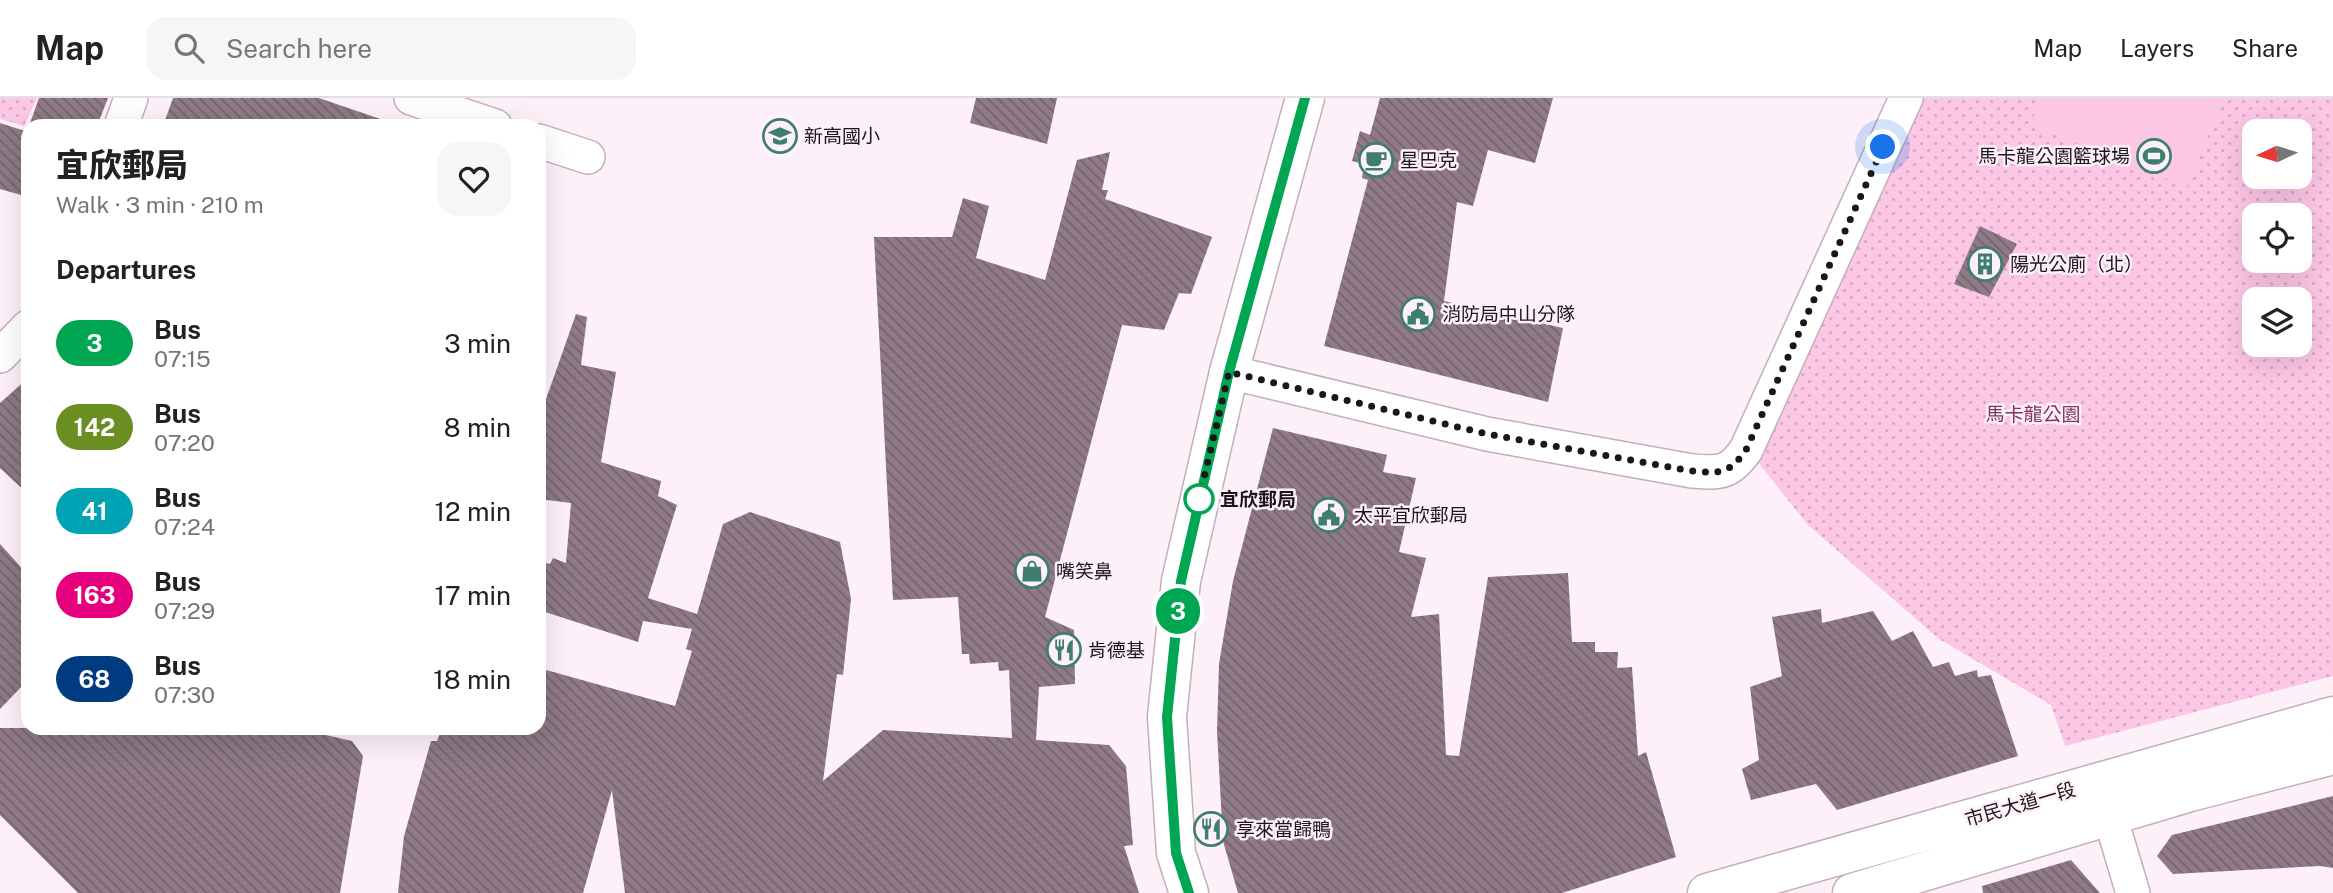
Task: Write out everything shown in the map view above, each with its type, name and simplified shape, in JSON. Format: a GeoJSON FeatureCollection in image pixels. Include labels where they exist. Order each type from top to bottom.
{"type":"FeatureCollection","features":[{"type":"Feature","properties":{"kind":"street"},"geometry":{"type":"LineString","coordinates":[[124,119],[131,98]]}},
{"type":"Feature","properties":{"kind":"street"},"geometry":{"type":"LineString","coordinates":[[411,98],[474,119]]}},
{"type":"Feature","properties":{"kind":"street"},"geometry":{"type":"LineString","coordinates":[[1189,893],[1176,853],[1167,717],[1181,581],[1229,372],[1305,98]]}},
{"type":"Feature","properties":{"kind":"street"},"geometry":{"type":"LineString","coordinates":[[1229,372],[1487,434],[1692,471],[1726,470],[1735,466],[1746,450],[1906,98]]}},
{"type":"Feature","properties":{"kind":"street"},"geometry":{"type":"LineString","coordinates":[[546,143],[588,157]]}},
{"type":"Feature","properties":{"kind":"street"},"geometry":{"type":"LineString","coordinates":[[0,356],[21,334]]}},
{"type":"Feature","properties":{"kind":"street","name":"市民大道一段"},"geometry":{"type":"LineString","coordinates":[[1852,893],[2333,716]]}},
{"type":"Feature","properties":{"kind":"street","name":"市民大道一段"},"geometry":{"type":"LineString","coordinates":[[1707,893],[2106,799],[2333,755]]}},
{"type":"Feature","properties":{"kind":"street"},"geometry":{"type":"LineString","coordinates":[[2106,799],[2133,893]]}},
{"type":"Feature","properties":{"kind":"green space"},"geometry":{"type":"Polygon","coordinates":[[[0,98],[37,98],[27,119],[21,119],[21,125],[0,119],[0,98]]]}},
{"type":"Feature","properties":{"kind":"green space","name":"馬卡龍公園"},"geometry":{"type":"Polygon","coordinates":[[[1922,98],[2333,98],[2333,676],[2065,746],[2051,705],[1939,639],[1807,524],[1757,461],[1922,98]]]}},
{"type":"Feature","properties":{"kind":"green space","name":"馬卡龍公園籃球場"},"geometry":{"type":"Polygon","coordinates":[[[2041,98],[2224,98],[2187,187],[2030,125],[2041,98]]]}},
{"type":"Feature","properties":{"kind":"building"},"geometry":{"type":"Polygon","coordinates":[[[39,98],[108,98],[100,119],[32,119],[39,98]]]}},
{"type":"Feature","properties":{"kind":"building"},"geometry":{"type":"Polygon","coordinates":[[[173,98],[319,98],[380,119],[166,119],[173,98]]]}},
{"type":"Feature","properties":{"kind":"building"},"geometry":{"type":"Polygon","coordinates":[[[976,98],[1057,98],[1047,144],[970,123],[976,98]]]}},
{"type":"Feature","properties":{"kind":"building"},"geometry":{"type":"Polygon","coordinates":[[[1380,98],[1553,98],[1535,163],[1488,150],[1473,206],[1457,202],[1444,301],[1563,328],[1548,402],[1324,346],[1368,180],[1362,178],[1364,164],[1352,161],[1360,131],[1370,135],[1380,98]]]}},
{"type":"Feature","properties":{"kind":"building"},"geometry":{"type":"Polygon","coordinates":[[[0,123],[21,130],[21,195],[0,189],[0,123]]]}},
{"type":"Feature","properties":{"kind":"building"},"geometry":{"type":"Polygon","coordinates":[[[1110,152],[1102,190],[1108,190],[1105,199],[1212,237],[1191,294],[1179,293],[1164,330],[1122,325],[1045,617],[1074,630],[1075,684],[1039,687],[1036,740],[1109,745],[1126,766],[1133,845],[1124,846],[1139,893],[625,893],[612,790],[583,893],[398,893],[404,836],[431,741],[437,741],[439,735],[546,735],[546,670],[675,706],[692,651],[686,649],[692,629],[643,621],[638,642],[546,612],[546,563],[550,564],[553,558],[566,563],[571,503],[546,500],[546,399],[576,314],[587,317],[581,365],[616,372],[601,462],[661,481],[658,496],[677,505],[648,598],[697,614],[723,524],[750,512],[840,542],[851,599],[843,675],[837,674],[823,781],[883,730],[1012,738],[1009,670],[999,671],[998,662],[970,664],[969,654],[962,654],[958,597],[893,600],[874,237],[952,237],[963,198],[989,206],[976,258],[1045,280],[1077,160],[1110,152]]]}},
{"type":"Feature","properties":{"kind":"building","name":"陽光公廁（北）"},"geometry":{"type":"Polygon","coordinates":[[[1980,226],[2017,244],[1989,297],[1954,284],[1980,226]]]}},
{"type":"Feature","properties":{"kind":"building"},"geometry":{"type":"Polygon","coordinates":[[[21,384],[21,488],[0,468],[0,403],[21,384]]]}},
{"type":"Feature","properties":{"kind":"building"},"geometry":{"type":"Polygon","coordinates":[[[1273,428],[1387,455],[1383,472],[1416,478],[1399,552],[1426,558],[1411,617],[1439,614],[1446,755],[1459,756],[1488,577],[1568,573],[1572,642],[1595,642],[1595,652],[1618,652],[1617,668],[1632,667],[1638,756],[1646,752],[1676,857],[1562,893],[1238,893],[1223,841],[1217,731],[1219,664],[1233,581],[1273,428]]]}},
{"type":"Feature","properties":{"kind":"building"},"geometry":{"type":"Polygon","coordinates":[[[0,544],[21,567],[21,687],[0,709],[0,544]]]}},
{"type":"Feature","properties":{"kind":"building"},"geometry":{"type":"Polygon","coordinates":[[[1821,609],[1822,623],[1873,611],[1892,641],[1913,631],[1933,667],[1949,662],[1955,676],[1977,670],[1978,677],[1991,675],[2018,756],[1837,810],[1816,784],[1751,800],[1742,769],[1759,760],[1750,687],[1782,676],[1772,617],[1821,609]]]}},
{"type":"Feature","properties":{"kind":"building"},"geometry":{"type":"Polygon","coordinates":[[[0,728],[21,728],[21,735],[326,735],[352,741],[363,756],[340,893],[78,893],[0,815],[0,728]]]}},
{"type":"Feature","properties":{"kind":"building"},"geometry":{"type":"Polygon","coordinates":[[[2333,796],[2333,868],[2320,866],[2173,874],[2157,856],[2172,835],[2333,796]]]}},
{"type":"Feature","properties":{"kind":"building"},"geometry":{"type":"Polygon","coordinates":[[[2071,860],[2100,893],[1983,893],[1982,886],[2071,860]]]}},
{"type":"Feature","properties":{"kind":"bus line","name":"3"},"geometry":{"type":"LineString","coordinates":[[1189,893],[1176,853],[1167,717],[1181,581],[1229,372],[1305,98]]}},
{"type":"Feature","properties":{"kind":"place","name":"新高國小"},"geometry":{"type":"Point","coordinates":[780,136]}},
{"type":"Feature","properties":{"kind":"place","name":"馬卡龍公園籃球場"},"geometry":{"type":"Point","coordinates":[2154,156]}},
{"type":"Feature","properties":{"kind":"place","name":"星巴克"},"geometry":{"type":"Point","coordinates":[1376,160]}},
{"type":"Feature","properties":{"kind":"place","name":"陽光公廁（北）"},"geometry":{"type":"Point","coordinates":[1985,264]}},
{"type":"Feature","properties":{"kind":"place","name":"消防局中山分隊"},"geometry":{"type":"Point","coordinates":[1418,314]}},
{"type":"Feature","properties":{"kind":"place","name":"宜欣郵局"},"geometry":{"type":"Point","coordinates":[1199,499]}},
{"type":"Feature","properties":{"kind":"place","name":"太平宜欣郵局"},"geometry":{"type":"Point","coordinates":[1329,515]}},
{"type":"Feature","properties":{"kind":"place","name":"嘴笑鼻"},"geometry":{"type":"Point","coordinates":[1032,571]}},
{"type":"Feature","properties":{"kind":"place","name":"肯德基"},"geometry":{"type":"Point","coordinates":[1064,650]}},
{"type":"Feature","properties":{"kind":"place","name":"享來當歸鴨"},"geometry":{"type":"Point","coordinates":[1211,829]}},
{"type":"Feature","properties":{"kind":"route"},"geometry":{"type":"LineString","coordinates":[[1199,499],[1229,372],[1487,434],[1692,471],[1712,472],[1735,466],[1746,450],[1883,147]]}}]}
